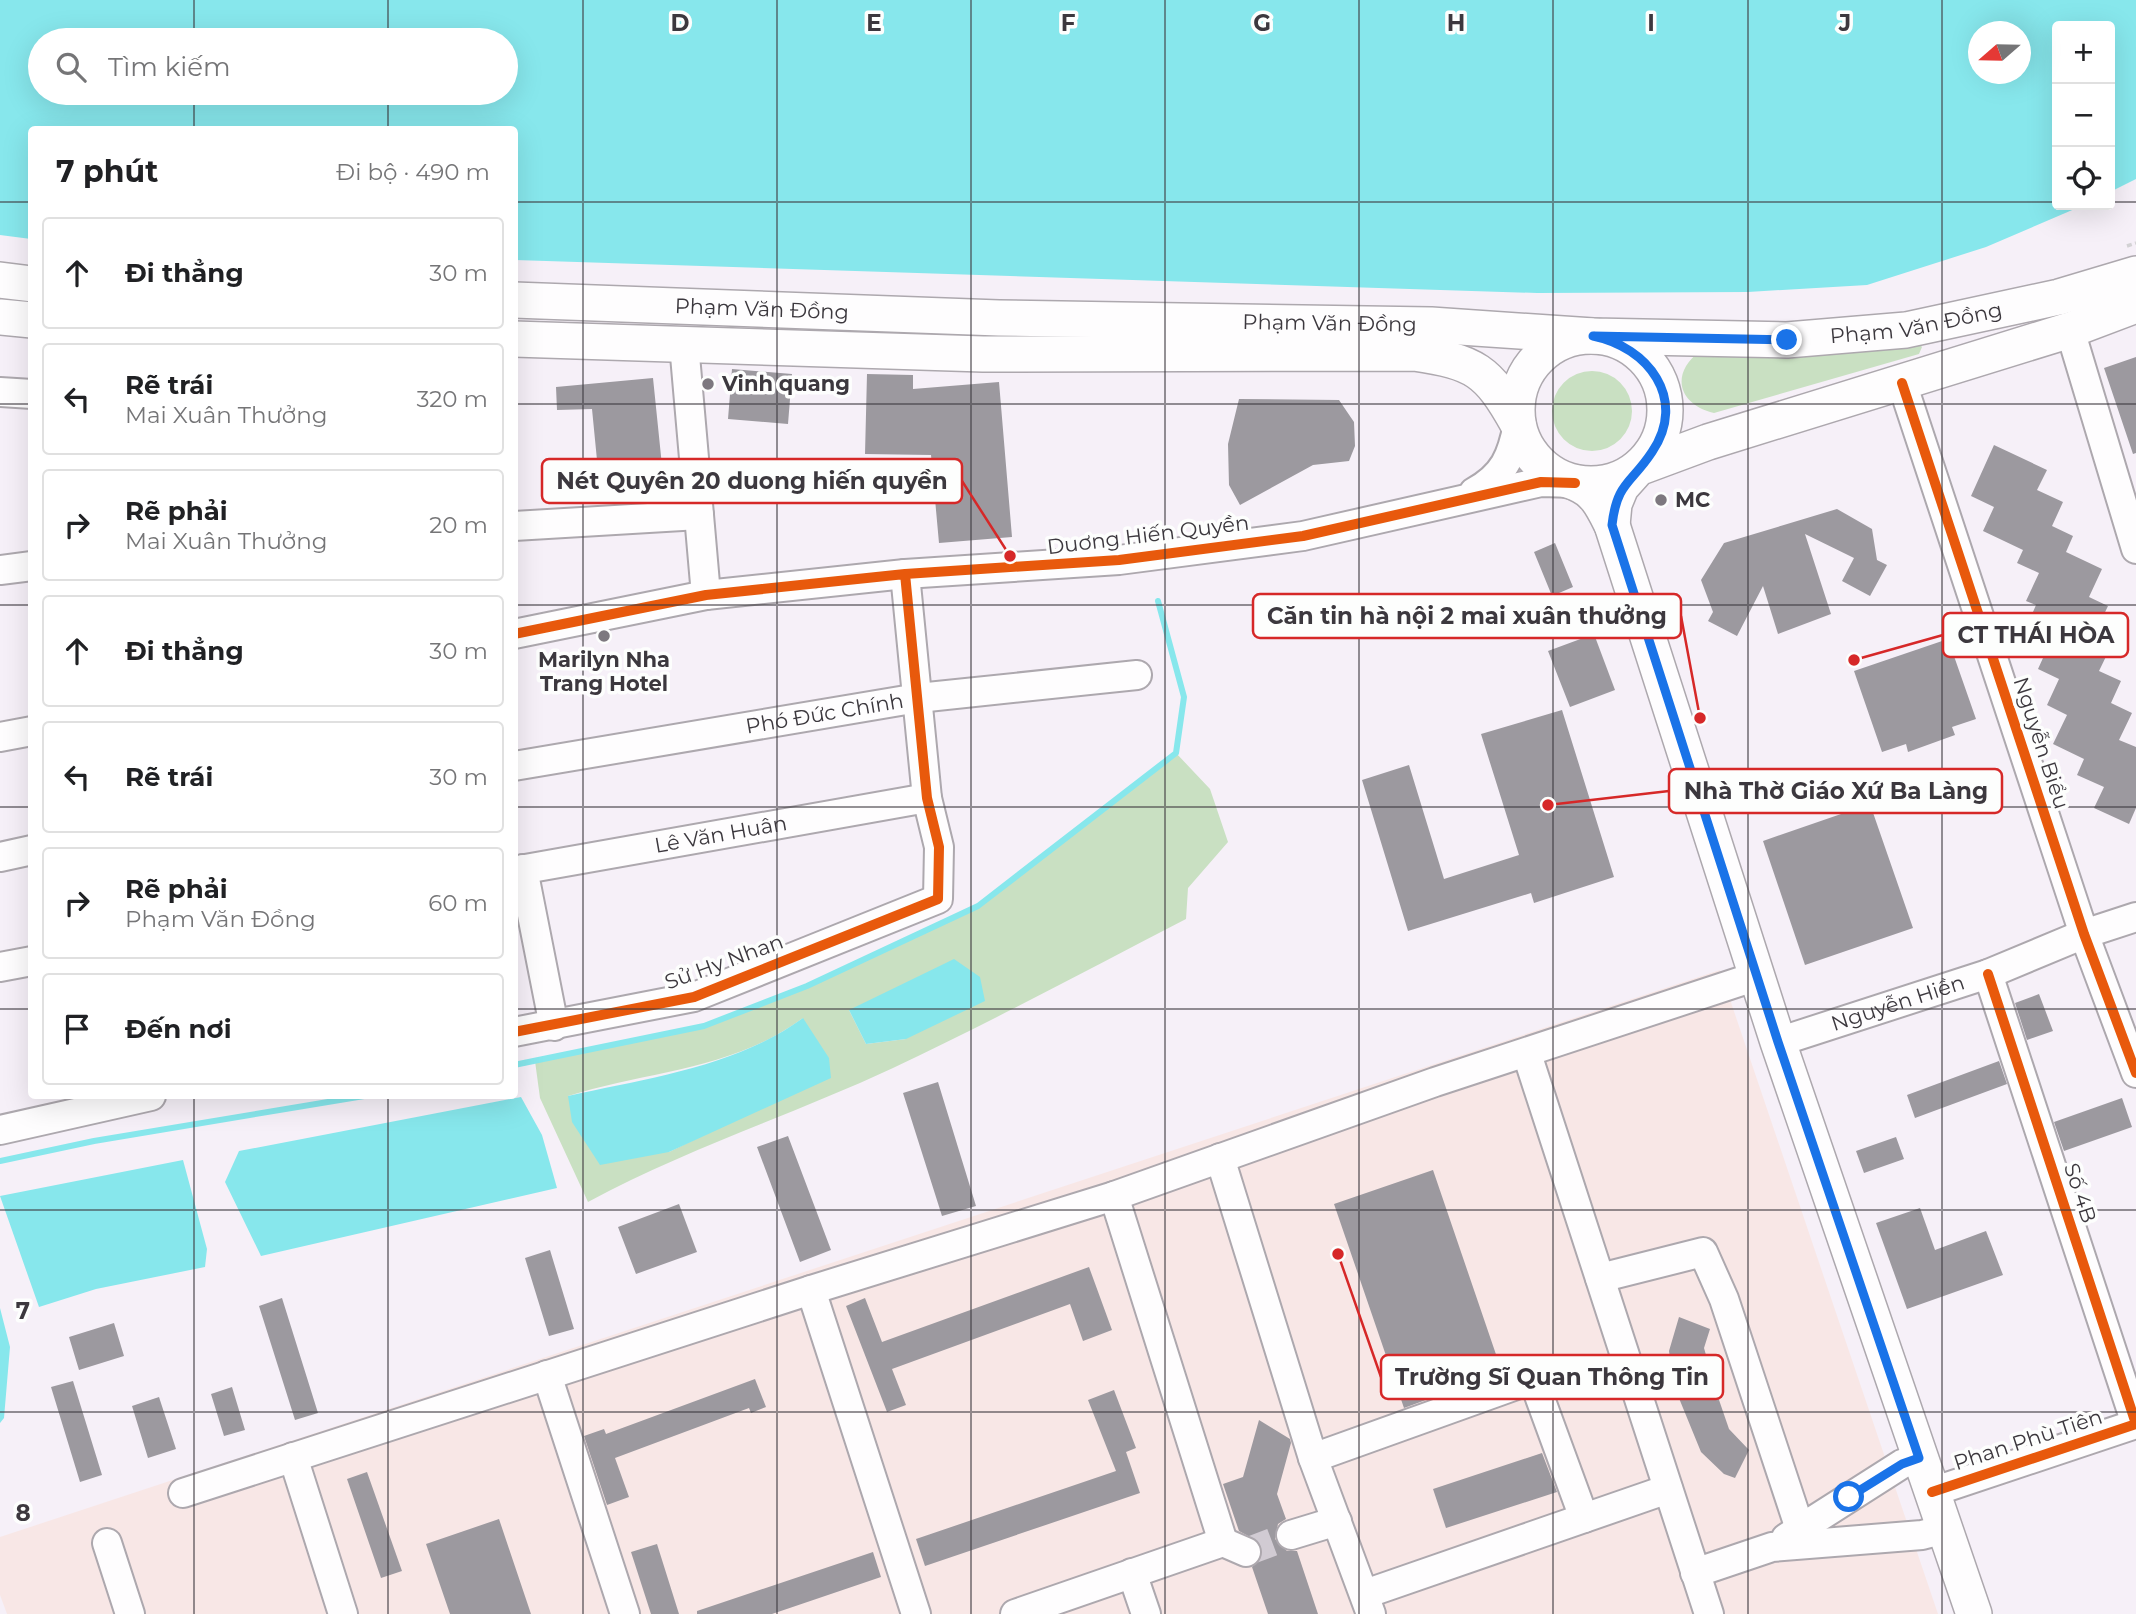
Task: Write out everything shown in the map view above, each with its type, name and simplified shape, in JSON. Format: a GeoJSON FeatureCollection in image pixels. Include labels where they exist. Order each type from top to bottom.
{"type":"FeatureCollection","features":[{"type":"Feature","properties":{"kind":"main road","name":"Phạm Văn Đồng"},"geometry":{"type":"LineString","coordinates":[[518,300],[999,318],[1431,325],[1593,336],[1787,340],[1866,335],[2004,310],[2136,274]]}},
{"type":"Feature","properties":{"kind":"main road"},"geometry":{"type":"LineString","coordinates":[[0,281],[28,284]]}},
{"type":"Feature","properties":{"kind":"main road","name":"Phạm Văn Đồng"},"geometry":{"type":"LineString","coordinates":[[1638,468],[1708,442],[2070,330],[2136,305]]}},
{"type":"Feature","properties":{"kind":"main road"},"geometry":{"type":"LineString","coordinates":[[0,317],[28,320]]}},
{"type":"Feature","properties":{"kind":"main road"},"geometry":{"type":"LineString","coordinates":[[1612,525],[1614,503],[1621,487],[1653,451],[1662,431],[1665,409],[1661,386],[1651,367],[1635,351],[1615,340],[1593,336],[1571,338],[1551,347],[1535,362],[1523,380],[1517,401],[1518,424],[1525,444],[1537,462],[1555,475],[1585,487],[1600,500],[1612,525],[1778,1042],[1919,1458],[1975,1614]]}},
{"type":"Feature","properties":{"kind":"main road","name":"Phạm Văn Đồng"},"geometry":{"type":"LineString","coordinates":[[518,339],[983,354],[1414,353],[1446,358],[1478,369],[1500,393],[1518,424]]}},
{"type":"Feature","properties":{"kind":"main road"},"geometry":{"type":"LineString","coordinates":[[1575,483],[1597,485],[1619,480],[1638,468]]}},
{"type":"Feature","properties":{"kind":"street"},"geometry":{"type":"LineString","coordinates":[[2070,330],[2135,543]]}},
{"type":"Feature","properties":{"kind":"street"},"geometry":{"type":"LineString","coordinates":[[684,344],[706,595]]}},
{"type":"Feature","properties":{"kind":"street","name":"Nguyễn Biểu"},"geometry":{"type":"LineString","coordinates":[[1902,383],[2084,933],[2136,1073]]}},
{"type":"Feature","properties":{"kind":"street"},"geometry":{"type":"LineString","coordinates":[[0,392],[28,394]]}},
{"type":"Feature","properties":{"kind":"street","name":"Duơng Hiến Quyền"},"geometry":{"type":"LineString","coordinates":[[1462,498],[1491,483],[1504,469],[1513,452],[1518,424]]}},
{"type":"Feature","properties":{"kind":"street","name":"Duơng Hiến Quyền"},"geometry":{"type":"LineString","coordinates":[[518,633],[706,595],[905,574],[1119,560],[1303,536],[1541,482],[1575,483]]}},
{"type":"Feature","properties":{"kind":"street"},"geometry":{"type":"LineString","coordinates":[[518,526],[699,515]]}},
{"type":"Feature","properties":{"kind":"street"},"geometry":{"type":"LineString","coordinates":[[0,570],[28,566]]}},
{"type":"Feature","properties":{"kind":"street"},"geometry":{"type":"LineString","coordinates":[[905,574],[927,798]]}},
{"type":"Feature","properties":{"kind":"street","name":"Phó Đức Chính"},"geometry":{"type":"LineString","coordinates":[[518,765],[918,698],[1137,675]]}},
{"type":"Feature","properties":{"kind":"street"},"geometry":{"type":"LineString","coordinates":[[0,737],[28,732]]}},
{"type":"Feature","properties":{"kind":"street","name":"Lê Văn Huân"},"geometry":{"type":"LineString","coordinates":[[519,870],[927,798]]}},
{"type":"Feature","properties":{"kind":"street","name":"Sử Hy Nhan"},"geometry":{"type":"LineString","coordinates":[[518,1031],[694,997],[938,899],[939,847],[927,798]]}},
{"type":"Feature","properties":{"kind":"street"},"geometry":{"type":"LineString","coordinates":[[0,857],[28,851]]}},
{"type":"Feature","properties":{"kind":"street"},"geometry":{"type":"LineString","coordinates":[[519,870],[554,1026]]}},
{"type":"Feature","properties":{"kind":"street","name":"Nguyễn Hiền"},"geometry":{"type":"LineString","coordinates":[[1778,1042],[1987,974],[2084,933],[2136,916]]}},
{"type":"Feature","properties":{"kind":"street"},"geometry":{"type":"LineString","coordinates":[[0,967],[28,962]]}},
{"type":"Feature","properties":{"kind":"street","name":"Số 4B"},"geometry":{"type":"LineString","coordinates":[[1987,974],[2136,1424]]}},
{"type":"Feature","properties":{"kind":"street"},"geometry":{"type":"LineString","coordinates":[[183,1493],[811,1290],[1114,1196],[1435,1082],[1527,1054],[1757,976]]}},
{"type":"Feature","properties":{"kind":"street"},"geometry":{"type":"LineString","coordinates":[[1527,1054],[1709,1614]]}},
{"type":"Feature","properties":{"kind":"street"},"geometry":{"type":"LineString","coordinates":[[0,1129],[137,1099]]}},
{"type":"Feature","properties":{"kind":"street"},"geometry":{"type":"LineString","coordinates":[[1220,1158],[1313,1458],[1368,1604],[1584,1518],[1668,1489]]}},
{"type":"Feature","properties":{"kind":"street"},"geometry":{"type":"LineString","coordinates":[[1015,1614],[1132,1573],[1234,1547],[1114,1196]]}},
{"type":"Feature","properties":{"kind":"street"},"geometry":{"type":"LineString","coordinates":[[1600,1278],[1703,1252],[1724,1299],[1800,1529]]}},
{"type":"Feature","properties":{"kind":"street"},"geometry":{"type":"LineString","coordinates":[[811,1290],[916,1614]]}},
{"type":"Feature","properties":{"kind":"street"},"geometry":{"type":"LineString","coordinates":[[547,1375],[625,1614]]}},
{"type":"Feature","properties":{"kind":"street"},"geometry":{"type":"LineString","coordinates":[[1313,1458],[1533,1379],[1584,1518]]}},
{"type":"Feature","properties":{"kind":"street","name":"Phan Phù Tiên"},"geometry":{"type":"LineString","coordinates":[[1932,1492],[2136,1424]]}},
{"type":"Feature","properties":{"kind":"street"},"geometry":{"type":"LineString","coordinates":[[293,1457],[343,1614]]}},
{"type":"Feature","properties":{"kind":"street"},"geometry":{"type":"LineString","coordinates":[[1772,1548],[1902,1464],[1919,1458]]}},
{"type":"Feature","properties":{"kind":"street"},"geometry":{"type":"LineString","coordinates":[[1291,1535],[1337,1521]]}},
{"type":"Feature","properties":{"kind":"street"},"geometry":{"type":"LineString","coordinates":[[1695,1573],[1772,1548],[1922,1535],[1945,1529]]}},
{"type":"Feature","properties":{"kind":"street"},"geometry":{"type":"LineString","coordinates":[[107,1543],[130,1614]]}},
{"type":"Feature","properties":{"kind":"street"},"geometry":{"type":"LineString","coordinates":[[1132,1573],[1146,1614]]}},
{"type":"Feature","properties":{"kind":"shaded area"},"geometry":{"type":"Polygon","coordinates":[[[1720,970],[1938,1614],[7,1614],[0,1595],[0,1537],[1720,970]]]}},
{"type":"Feature","properties":{"kind":"green space"},"geometry":{"type":"Polygon","coordinates":[[[1918,342],[1922,347],[1919,354],[1714,413],[1692,403],[1682,387],[1684,369],[1700,351],[1918,342]]]}},
{"type":"Feature","properties":{"kind":"green space"},"geometry":{"type":"Polygon","coordinates":[[[1584,371],[1600,371],[1621,382],[1632,403],[1632,419],[1621,440],[1600,451],[1584,451],[1570,445],[1558,433],[1552,419],[1552,403],[1558,389],[1570,377],[1584,371]]]}},
{"type":"Feature","properties":{"kind":"green space"},"geometry":{"type":"Polygon","coordinates":[[[1176,753],[1210,789],[1228,842],[1188,888],[1186,919],[893,1068],[663,1165],[588,1202],[540,1098],[535,1061],[704,1026],[807,986],[978,906],[1176,753]],[[849,1010],[866,1044],[906,1039],[849,1010]],[[803,1018],[748,1049],[719,1059],[568,1096],[669,1152],[745,1115],[803,1018]]]}},
{"type":"Feature","properties":{"kind":"water"},"geometry":{"type":"Polygon","coordinates":[[[0,0],[2136,0],[2136,179],[2115,190],[2115,21],[2052,21],[2052,210],[2072,210],[1986,247],[1867,285],[1748,292],[1537,293],[518,260],[518,126],[28,126],[28,239],[0,235],[0,0]]]}},
{"type":"Feature","properties":{"kind":"water"},"geometry":{"type":"Polygon","coordinates":[[[954,959],[980,977],[985,1001],[906,1039],[866,1044],[849,1010],[954,959]]]}},
{"type":"Feature","properties":{"kind":"water"},"geometry":{"type":"Polygon","coordinates":[[[803,1018],[829,1058],[831,1078],[669,1152],[600,1165],[572,1122],[568,1096],[690,1069],[749,1048],[777,1035],[803,1018]]]}},
{"type":"Feature","properties":{"kind":"water"},"geometry":{"type":"Polygon","coordinates":[[[521,1097],[542,1135],[557,1188],[261,1256],[225,1182],[239,1151],[521,1097]]]}},
{"type":"Feature","properties":{"kind":"water"},"geometry":{"type":"Polygon","coordinates":[[[183,1160],[207,1249],[205,1267],[96,1289],[39,1307],[0,1196],[183,1160]]]}},
{"type":"Feature","properties":{"kind":"water"},"geometry":{"type":"Polygon","coordinates":[[[0,1308],[10,1347],[4,1418],[0,1423],[0,1308]]]}},
{"type":"Feature","properties":{"kind":"building"},"geometry":{"type":"Polygon","coordinates":[[[2136,357],[2136,453],[2133,454],[2104,368],[2136,357]]]}},
{"type":"Feature","properties":{"kind":"building"},"geometry":{"type":"Polygon","coordinates":[[[732,369],[792,374],[788,424],[728,419],[732,369]]]}},
{"type":"Feature","properties":{"kind":"building"},"geometry":{"type":"Polygon","coordinates":[[[867,374],[913,375],[913,389],[999,382],[1012,537],[939,543],[931,455],[865,454],[867,374]]]}},
{"type":"Feature","properties":{"kind":"building"},"geometry":{"type":"Polygon","coordinates":[[[653,378],[665,495],[601,501],[592,409],[557,410],[556,387],[653,378]]]}},
{"type":"Feature","properties":{"kind":"building"},"geometry":{"type":"Polygon","coordinates":[[[1239,399],[1339,400],[1354,422],[1355,446],[1349,461],[1313,465],[1240,505],[1229,485],[1228,444],[1239,399]]]}},
{"type":"Feature","properties":{"kind":"building"},"geometry":{"type":"Polygon","coordinates":[[[1994,445],[2047,470],[2037,490],[2063,502],[2052,526],[2073,536],[2066,552],[2102,569],[2089,597],[2108,606],[2095,633],[2113,642],[2099,671],[2121,681],[2111,703],[2132,713],[2119,740],[2136,747],[2136,808],[2129,824],[2094,808],[2104,787],[2077,775],[2084,759],[2053,744],[2067,715],[2047,705],[2059,679],[2038,669],[2048,647],[2023,635],[2036,605],[2026,601],[2039,573],[2017,563],[2023,550],[1983,531],[1994,507],[1971,496],[1994,445]]]}},
{"type":"Feature","properties":{"kind":"building"},"geometry":{"type":"Polygon","coordinates":[[[1837,509],[1872,529],[1877,560],[1887,565],[1870,596],[1842,581],[1854,558],[1805,534],[1831,614],[1778,634],[1763,586],[1737,636],[1708,621],[1713,612],[1701,580],[1724,543],[1837,509]]]}},
{"type":"Feature","properties":{"kind":"building"},"geometry":{"type":"Polygon","coordinates":[[[1555,543],[1573,587],[1552,596],[1534,552],[1555,543]]]}},
{"type":"Feature","properties":{"kind":"building"},"geometry":{"type":"Polygon","coordinates":[[[1594,634],[1615,690],[1570,707],[1548,651],[1594,634]]]}},
{"type":"Feature","properties":{"kind":"building"},"geometry":{"type":"Polygon","coordinates":[[[1948,639],[1976,719],[1952,727],[1955,735],[1908,752],[1906,744],[1882,752],[1854,671],[1948,639]]]}},
{"type":"Feature","properties":{"kind":"building"},"geometry":{"type":"Polygon","coordinates":[[[1562,710],[1614,877],[1534,903],[1531,893],[1408,931],[1362,780],[1409,765],[1444,879],[1519,855],[1481,734],[1562,710]]]}},
{"type":"Feature","properties":{"kind":"building"},"geometry":{"type":"Polygon","coordinates":[[[1870,804],[1913,928],[1805,965],[1763,841],[1870,804]]]}},
{"type":"Feature","properties":{"kind":"building"},"geometry":{"type":"Polygon","coordinates":[[[2039,994],[2053,1031],[2027,1040],[2015,1003],[2039,994]]]}},
{"type":"Feature","properties":{"kind":"building"},"geometry":{"type":"Polygon","coordinates":[[[1999,1061],[2007,1084],[1915,1118],[1907,1095],[1999,1061]]]}},
{"type":"Feature","properties":{"kind":"building"},"geometry":{"type":"Polygon","coordinates":[[[938,1082],[976,1206],[942,1216],[903,1093],[938,1082]]]}},
{"type":"Feature","properties":{"kind":"building"},"geometry":{"type":"Polygon","coordinates":[[[2122,1098],[2132,1127],[2064,1151],[2054,1122],[2122,1098]]]}},
{"type":"Feature","properties":{"kind":"building"},"geometry":{"type":"Polygon","coordinates":[[[788,1136],[831,1250],[800,1262],[757,1147],[788,1136]]]}},
{"type":"Feature","properties":{"kind":"building"},"geometry":{"type":"Polygon","coordinates":[[[1896,1137],[1904,1159],[1864,1173],[1856,1151],[1896,1137]]]}},
{"type":"Feature","properties":{"kind":"building"},"geometry":{"type":"Polygon","coordinates":[[[1433,1170],[1502,1372],[1404,1408],[1334,1204],[1433,1170]]]}},
{"type":"Feature","properties":{"kind":"building"},"geometry":{"type":"Polygon","coordinates":[[[679,1204],[697,1252],[636,1274],[618,1227],[679,1204]]]}},
{"type":"Feature","properties":{"kind":"building"},"geometry":{"type":"Polygon","coordinates":[[[1920,1208],[1935,1250],[1986,1231],[2003,1275],[1907,1309],[1876,1223],[1920,1208]]]}},
{"type":"Feature","properties":{"kind":"building"},"geometry":{"type":"Polygon","coordinates":[[[550,1250],[574,1329],[549,1336],[525,1258],[550,1250]]]}},
{"type":"Feature","properties":{"kind":"building"},"geometry":{"type":"Polygon","coordinates":[[[1089,1267],[1112,1330],[1083,1341],[1070,1304],[892,1369],[906,1405],[887,1412],[846,1306],[865,1298],[882,1342],[1089,1267]]]}},
{"type":"Feature","properties":{"kind":"building"},"geometry":{"type":"Polygon","coordinates":[[[282,1298],[318,1413],[295,1420],[259,1306],[282,1298]]]}},
{"type":"Feature","properties":{"kind":"building"},"geometry":{"type":"Polygon","coordinates":[[[1679,1317],[1710,1329],[1704,1348],[1718,1397],[1729,1429],[1749,1450],[1735,1478],[1724,1474],[1701,1452],[1674,1386],[1669,1351],[1679,1317]]]}},
{"type":"Feature","properties":{"kind":"building"},"geometry":{"type":"Polygon","coordinates":[[[114,1323],[124,1356],[79,1370],[69,1337],[114,1323]]]}},
{"type":"Feature","properties":{"kind":"building"},"geometry":{"type":"Polygon","coordinates":[[[755,1379],[766,1407],[751,1413],[749,1408],[615,1458],[629,1497],[607,1505],[584,1436],[604,1429],[606,1434],[755,1379]]]}},
{"type":"Feature","properties":{"kind":"building"},"geometry":{"type":"Polygon","coordinates":[[[73,1381],[102,1475],[80,1482],[51,1387],[73,1381]]]}},
{"type":"Feature","properties":{"kind":"building"},"geometry":{"type":"Polygon","coordinates":[[[232,1387],[245,1430],[224,1436],[211,1394],[232,1387]]]}},
{"type":"Feature","properties":{"kind":"building"},"geometry":{"type":"Polygon","coordinates":[[[1114,1390],[1136,1448],[1126,1452],[1140,1493],[925,1566],[916,1539],[1116,1471],[1088,1400],[1114,1390]]]}},
{"type":"Feature","properties":{"kind":"building"},"geometry":{"type":"Polygon","coordinates":[[[159,1397],[176,1449],[148,1458],[132,1406],[159,1397]]]}},
{"type":"Feature","properties":{"kind":"building"},"geometry":{"type":"Polygon","coordinates":[[[1259,1420],[1290,1439],[1277,1494],[1286,1519],[1278,1524],[1275,1539],[1287,1551],[1297,1551],[1318,1614],[1268,1614],[1252,1567],[1261,1559],[1262,1549],[1259,1542],[1239,1531],[1223,1484],[1243,1477],[1259,1420]]]}},
{"type":"Feature","properties":{"kind":"building"},"geometry":{"type":"Polygon","coordinates":[[[1542,1453],[1557,1492],[1446,1528],[1433,1489],[1542,1453]]]}},
{"type":"Feature","properties":{"kind":"building"},"geometry":{"type":"Polygon","coordinates":[[[367,1472],[402,1571],[381,1578],[347,1479],[367,1472]]]}},
{"type":"Feature","properties":{"kind":"building"},"geometry":{"type":"Polygon","coordinates":[[[499,1519],[531,1614],[450,1614],[426,1544],[499,1519]]]}},
{"type":"Feature","properties":{"kind":"building"},"geometry":{"type":"Polygon","coordinates":[[[657,1544],[679,1614],[651,1614],[631,1552],[657,1544]]]}},
{"type":"Feature","properties":{"kind":"building"},"geometry":{"type":"Polygon","coordinates":[[[873,1552],[881,1577],[772,1614],[697,1614],[697,1611],[873,1552]]]}},
{"type":"Feature","properties":{"kind":"waterway"},"geometry":{"type":"LineString","coordinates":[[518,1064],[704,1026],[807,986],[978,906],[1176,753],[1184,697],[1158,601]]}},
{"type":"Feature","properties":{"kind":"waterway"},"geometry":{"type":"LineString","coordinates":[[0,1161],[94,1141],[346,1099]]}},
{"type":"Feature","properties":{"kind":"tunnel"},"geometry":{"type":"LineString","coordinates":[[1246,1552],[1291,1535]]}},
{"type":"Feature","properties":{"kind":"cycle path"},"geometry":{"type":"LineString","coordinates":[[1902,383],[2084,934],[2136,1073]]}},
{"type":"Feature","properties":{"kind":"cycle path"},"geometry":{"type":"LineString","coordinates":[[518,633],[706,595],[905,574],[1119,560],[1303,536],[1541,482],[1575,483]]}},
{"type":"Feature","properties":{"kind":"cycle path"},"geometry":{"type":"LineString","coordinates":[[518,1031],[694,997],[938,899],[939,847],[927,798],[905,574]]}},
{"type":"Feature","properties":{"kind":"cycle path"},"geometry":{"type":"LineString","coordinates":[[1932,1492],[2136,1424],[1988,974]]}},
{"type":"Feature","properties":{"kind":"place","name":"Vinh quang"},"geometry":{"type":"Point","coordinates":[708,384]}},
{"type":"Feature","properties":{"kind":"place","name":"MC"},"geometry":{"type":"Point","coordinates":[1661,500]}},
{"type":"Feature","properties":{"kind":"place","name":"Nét Quyên 20 duong hiến quyền"},"geometry":{"type":"Point","coordinates":[1010,556]}},
{"type":"Feature","properties":{"kind":"place","name":"Marilyn Nha Trang Hotel"},"geometry":{"type":"Point","coordinates":[604,636]}},
{"type":"Feature","properties":{"kind":"place","name":"CT THÁI HÒA"},"geometry":{"type":"Point","coordinates":[1854,660]}},
{"type":"Feature","properties":{"kind":"place","name":"Căn tin hà nội 2 mai xuân thưởng"},"geometry":{"type":"Point","coordinates":[1700,718]}},
{"type":"Feature","properties":{"kind":"place","name":"Nhà Thờ Giáo Xứ Ba Làng"},"geometry":{"type":"Point","coordinates":[1548,805]}},
{"type":"Feature","properties":{"kind":"place","name":"Trường Sĩ Quan Thông Tin"},"geometry":{"type":"Point","coordinates":[1338,1254]}},
{"type":"Feature","properties":{"kind":"route"},"geometry":{"type":"LineString","coordinates":[[1787,340],[1593,336],[1615,340],[1635,351],[1651,367],[1661,386],[1665,409],[1662,431],[1653,451],[1621,487],[1614,503],[1612,525],[1778,1042],[1919,1458],[1902,1464],[1849,1497]]}}]}
